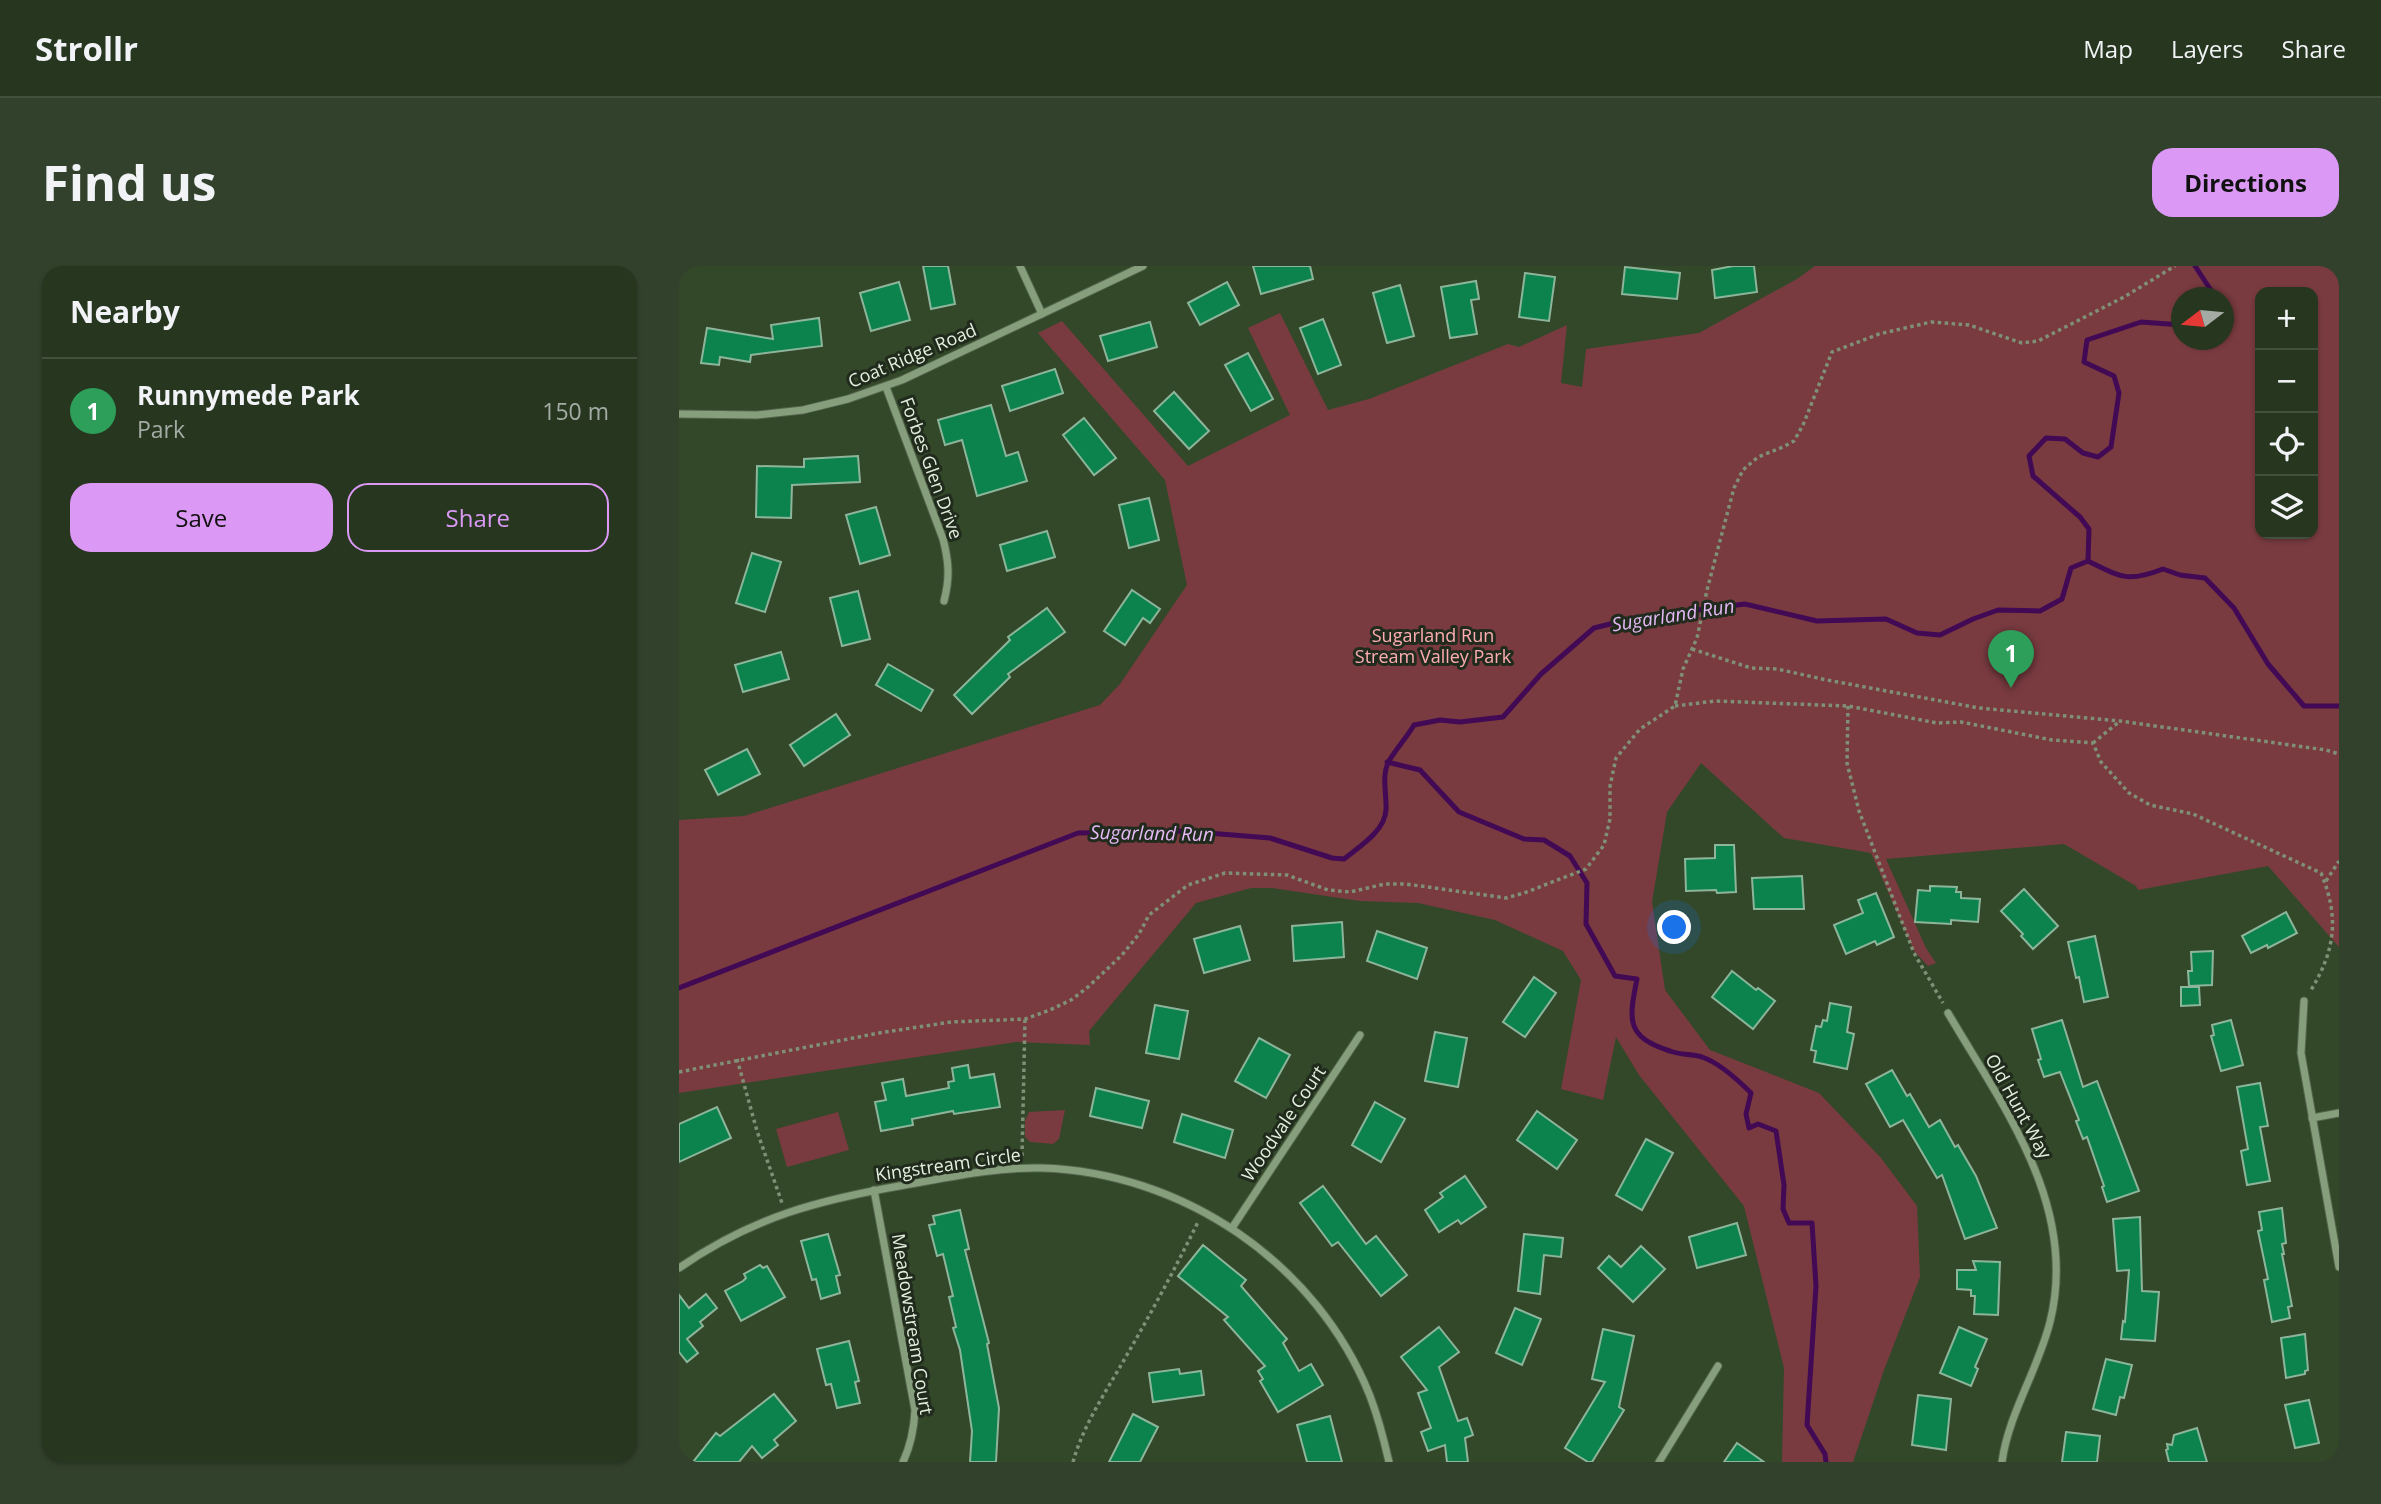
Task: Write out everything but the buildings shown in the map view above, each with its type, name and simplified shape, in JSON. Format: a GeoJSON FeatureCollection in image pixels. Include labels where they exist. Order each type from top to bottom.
{"type":"FeatureCollection","features":[{"type":"Feature","properties":{"kind":"street"},"geometry":{"type":"LineString","coordinates":[[1020,266],[1042,314]]}},
{"type":"Feature","properties":{"kind":"street","name":"Coat Ridge Road"},"geometry":{"type":"LineString","coordinates":[[679,414],[758,415],[803,410],[886,387],[1143,266]]}},
{"type":"Feature","properties":{"kind":"street","name":"Forbes Glen Drive"},"geometry":{"type":"LineString","coordinates":[[886,387],[943,539],[949,563],[949,582],[944,601]]}},
{"type":"Feature","properties":{"kind":"street"},"geometry":{"type":"LineString","coordinates":[[2304,1001],[2301,1053],[2339,1267]]}},
{"type":"Feature","properties":{"kind":"street","name":"Old Hunt Way"},"geometry":{"type":"LineString","coordinates":[[1948,1013],[2028,1149],[2047,1203],[2055,1250],[2055,1286],[2051,1318],[2042,1353],[2011,1422],[2002,1462]]}},
{"type":"Feature","properties":{"kind":"street","name":"Woodvale Court"},"geometry":{"type":"LineString","coordinates":[[1232,1228],[1360,1035]]}},
{"type":"Feature","properties":{"kind":"street"},"geometry":{"type":"LineString","coordinates":[[2312,1118],[2339,1113]]}},
{"type":"Feature","properties":{"kind":"street","name":"Kingstream Circle"},"geometry":{"type":"LineString","coordinates":[[679,1268],[703,1251],[744,1229],[826,1199],[980,1172],[1022,1169],[1079,1171],[1120,1178],[1203,1210],[1269,1255],[1300,1285],[1347,1349],[1369,1394],[1389,1462]]}},
{"type":"Feature","properties":{"kind":"street","name":"Meadowstream Court"},"geometry":{"type":"LineString","coordinates":[[874,1190],[915,1410],[914,1430],[903,1462]]}},
{"type":"Feature","properties":{"kind":"street"},"geometry":{"type":"LineString","coordinates":[[1659,1462],[1718,1366]]}},
{"type":"Feature","properties":{"kind":"path"},"geometry":{"type":"LineString","coordinates":[[1675,706],[1683,669],[1697,638],[1734,488],[1743,470],[1758,457],[1794,441],[1832,352],[1879,334],[1931,322],[1969,325],[2022,343],[2038,341],[2124,297],[2175,266]]}},
{"type":"Feature","properties":{"kind":"path"},"geometry":{"type":"LineString","coordinates":[[1692,649],[1751,668],[1777,669],[1966,706],[2120,722],[2300,746],[2339,754]]}},
{"type":"Feature","properties":{"kind":"path"},"geometry":{"type":"LineString","coordinates":[[679,1072],[737,1059],[951,1022],[1024,1018],[1071,1000],[1089,987],[1122,955],[1139,934],[1149,915],[1188,886],[1225,873],[1287,875],[1328,890],[1350,892],[1385,884],[1406,884],[1506,898],[1586,869],[1604,845],[1610,818],[1610,786],[1616,758],[1640,729],[1675,706],[1715,701],[1848,706],[1937,723],[1961,723],[2052,740],[2093,743],[2120,722]]}},
{"type":"Feature","properties":{"kind":"path"},"geometry":{"type":"LineString","coordinates":[[1848,706],[1847,763],[1859,811],[1914,953],[1948,1013]]}},
{"type":"Feature","properties":{"kind":"path"},"geometry":{"type":"LineString","coordinates":[[2093,743],[2101,762],[2129,793],[2150,805],[2193,814],[2321,873],[2333,891],[2336,902]]}},
{"type":"Feature","properties":{"kind":"path"},"geometry":{"type":"LineString","coordinates":[[2326,881],[2339,860]]}},
{"type":"Feature","properties":{"kind":"path"},"geometry":{"type":"LineString","coordinates":[[2304,1001],[2322,971],[2339,928]]}},
{"type":"Feature","properties":{"kind":"path"},"geometry":{"type":"LineString","coordinates":[[1022,1169],[1024,1018]]}},
{"type":"Feature","properties":{"kind":"path"},"geometry":{"type":"LineString","coordinates":[[737,1059],[757,1130],[785,1212]]}},
{"type":"Feature","properties":{"kind":"path"},"geometry":{"type":"LineString","coordinates":[[1073,1462],[1093,1415],[1170,1279],[1203,1210]]}},
{"type":"Feature","properties":{"kind":"green space","name":"Sugarland Run Stream Valley Park"},"geometry":{"type":"Polygon","coordinates":[[[1815,266],[2339,266],[2339,947],[2268,866],[2138,890],[2136,886],[2064,844],[1886,859],[1926,948],[1936,963],[1928,966],[1914,951],[1871,853],[1784,838],[1701,763],[1667,812],[1652,902],[1665,990],[1710,1050],[1819,1093],[1881,1158],[1917,1206],[1920,1277],[1884,1370],[1853,1462],[1782,1462],[1784,1368],[1744,1206],[1639,1075],[1616,1037],[1603,1100],[1561,1089],[1581,980],[1563,951],[1495,920],[1418,903],[1360,901],[1272,888],[1251,888],[1196,903],[1089,1031],[1090,1045],[1016,1042],[679,1093],[679,820],[744,816],[1100,705],[1120,684],[1187,585],[1165,480],[1038,333],[1062,321],[1188,466],[1290,415],[1248,328],[1280,313],[1328,410],[1369,399],[1508,344],[1519,347],[1567,325],[1561,383],[1582,387],[1586,349],[1699,333],[1797,279],[1815,266]]]}},
{"type":"Feature","properties":{"kind":"green space"},"geometry":{"type":"Polygon","coordinates":[[[1065,1110],[1059,1139],[1053,1144],[1030,1142],[1025,1137],[1025,1121],[1029,1112],[1065,1110]]]}},
{"type":"Feature","properties":{"kind":"green space"},"geometry":{"type":"Polygon","coordinates":[[[838,1112],[849,1150],[787,1167],[776,1129],[838,1112]]]}},
{"type":"Feature","properties":{"kind":"waterway"},"geometry":{"type":"LineString","coordinates":[[2195,266],[2209,287]]}},
{"type":"Feature","properties":{"kind":"waterway"},"geometry":{"type":"LineString","coordinates":[[2088,561],[2089,529],[2080,517],[2033,476],[2029,456],[2046,438],[2065,439],[2083,453],[2098,457],[2111,447],[2119,393],[2114,376],[2084,362],[2087,340],[2141,322],[2171,324]]}},
{"type":"Feature","properties":{"kind":"waterway","name":"Sugarland Run"},"geometry":{"type":"LineString","coordinates":[[679,988],[1078,833],[1183,831],[1270,838],[1332,858],[1344,859],[1370,838],[1385,818],[1387,767],[1414,725],[1440,720],[1460,722],[1503,717],[1541,674],[1594,628],[1634,618],[1745,604],[1817,621],[1886,619],[1917,633],[1940,635],[1998,610],[2040,611],[2062,599],[2071,568],[2088,561],[2117,574],[2132,577],[2163,569],[2180,575],[2205,578],[2234,608],[2268,664],[2304,706],[2339,706]]}},
{"type":"Feature","properties":{"kind":"waterway"},"geometry":{"type":"LineString","coordinates":[[1387,762],[1420,770],[1459,812],[1524,839],[1544,840],[1570,856],[1587,883],[1586,924],[1615,976],[1637,979],[1632,1016],[1638,1033],[1655,1046],[1702,1057],[1735,1077],[1751,1093],[1746,1114],[1749,1128],[1758,1124],[1776,1131],[1784,1185],[1783,1209],[1789,1223],[1812,1223],[1816,1286],[1807,1425],[1825,1454],[1826,1462]]}},
{"type":"Feature","properties":{"kind":"place","name":"Runnymede Park"},"geometry":{"type":"Point","coordinates":[2011,688]}}]}
